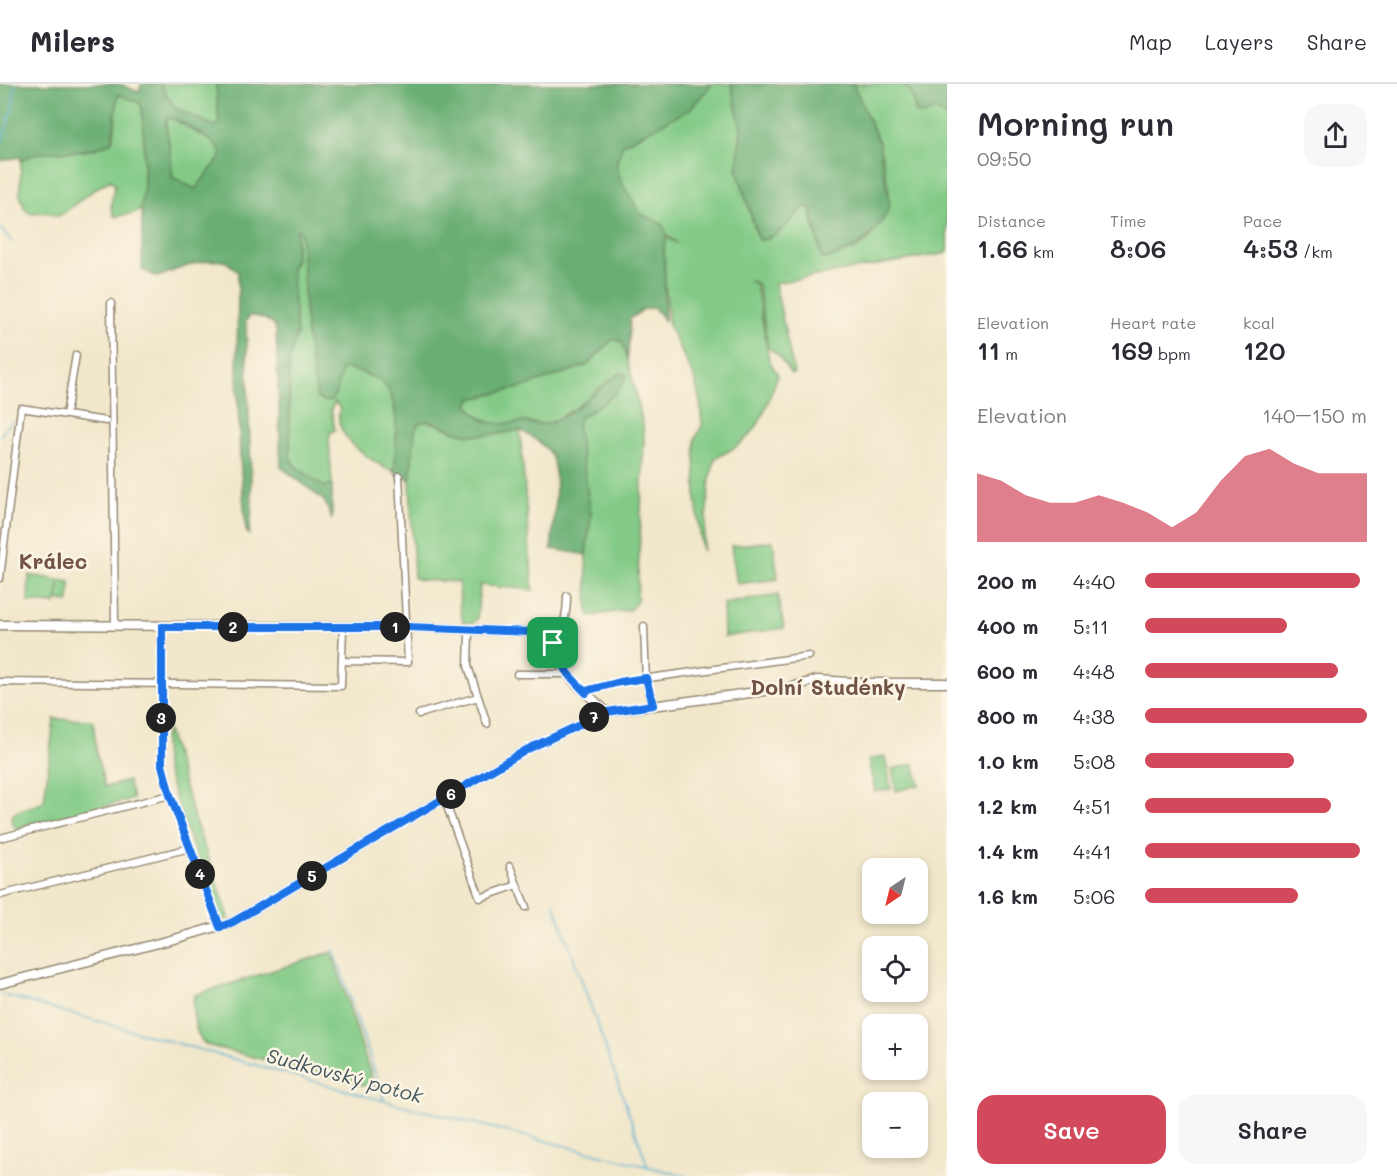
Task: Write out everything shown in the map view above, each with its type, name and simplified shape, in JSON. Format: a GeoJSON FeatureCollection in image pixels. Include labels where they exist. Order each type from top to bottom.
{"type":"FeatureCollection","features":[{"type":"Feature","properties":{"kind":"street"},"geometry":{"type":"LineString","coordinates":[[111,303],[115,625]]}},
{"type":"Feature","properties":{"kind":"street"},"geometry":{"type":"LineString","coordinates":[[66,415],[76,354]]}},
{"type":"Feature","properties":{"kind":"street"},"geometry":{"type":"LineString","coordinates":[[0,578],[21,408],[106,422]]}},
{"type":"Feature","properties":{"kind":"street"},"geometry":{"type":"LineString","coordinates":[[343,661],[408,662],[399,476]]}},
{"type":"Feature","properties":{"kind":"street"},"geometry":{"type":"LineString","coordinates":[[553,643],[559,637],[567,611],[567,596]]}},
{"type":"Feature","properties":{"kind":"street"},"geometry":{"type":"LineString","coordinates":[[0,625],[408,627],[532,632],[553,643],[568,674],[607,712]]}},
{"type":"Feature","properties":{"kind":"street"},"geometry":{"type":"LineString","coordinates":[[644,626],[646,678],[653,705]]}},
{"type":"Feature","properties":{"kind":"street"},"geometry":{"type":"LineString","coordinates":[[162,627],[162,765],[170,795],[220,927]]}},
{"type":"Feature","properties":{"kind":"street"},"geometry":{"type":"LineString","coordinates":[[0,682],[341,686],[343,628]]}},
{"type":"Feature","properties":{"kind":"street"},"geometry":{"type":"LineString","coordinates":[[469,631],[468,666],[487,724]]}},
{"type":"Feature","properties":{"kind":"street"},"geometry":{"type":"LineString","coordinates":[[586,693],[589,690],[620,682],[809,656]]}},
{"type":"Feature","properties":{"kind":"street"},"geometry":{"type":"LineString","coordinates":[[517,674],[568,674]]}},
{"type":"Feature","properties":{"kind":"street"},"geometry":{"type":"LineString","coordinates":[[0,984],[233,922],[528,749],[607,712],[787,688],[817,680],[865,683],[947,683]]}},
{"type":"Feature","properties":{"kind":"street"},"geometry":{"type":"LineString","coordinates":[[419,714],[477,697]]}},
{"type":"Feature","properties":{"kind":"street"},"geometry":{"type":"LineString","coordinates":[[0,838],[170,795]]}},
{"type":"Feature","properties":{"kind":"street"},"geometry":{"type":"LineString","coordinates":[[444,798],[480,898],[518,885]]}},
{"type":"Feature","properties":{"kind":"street"},"geometry":{"type":"LineString","coordinates":[[0,895],[190,848]]}},
{"type":"Feature","properties":{"kind":"street"},"geometry":{"type":"LineString","coordinates":[[510,866],[526,907]]}},
{"type":"Feature","properties":{"kind":"green space"},"geometry":{"type":"Polygon","coordinates":[[[0,84],[120,84],[139,92],[141,84],[160,84],[175,108],[214,126],[219,124],[216,84],[712,84],[690,109],[623,144],[617,160],[618,172],[623,185],[641,214],[662,224],[667,235],[664,248],[665,321],[654,308],[644,309],[630,319],[628,357],[621,341],[612,340],[587,365],[523,387],[471,399],[468,405],[480,417],[492,423],[547,424],[570,413],[623,372],[627,374],[614,394],[578,419],[591,514],[586,555],[551,549],[556,486],[553,462],[544,447],[520,430],[475,435],[456,432],[434,422],[421,422],[415,430],[410,480],[392,471],[395,468],[395,410],[388,390],[382,383],[368,375],[343,368],[333,398],[330,401],[324,401],[317,398],[306,329],[301,233],[297,229],[296,254],[291,268],[297,333],[289,360],[290,458],[295,466],[324,487],[332,484],[332,520],[325,502],[281,467],[276,331],[274,325],[268,321],[250,316],[246,321],[252,508],[249,534],[246,531],[240,459],[237,372],[238,272],[223,261],[207,261],[190,265],[158,277],[142,270],[142,211],[138,211],[143,192],[144,162],[140,103],[118,94],[112,142],[88,150],[43,153],[21,161],[20,157],[0,161],[0,84]],[[167,118],[166,125],[172,177],[195,189],[221,157],[221,152],[204,136],[167,118]]]}},
{"type":"Feature","properties":{"kind":"green space"},"geometry":{"type":"Polygon","coordinates":[[[160,84],[216,84],[219,124],[214,126],[175,108],[160,84]]]}},
{"type":"Feature","properties":{"kind":"green space"},"geometry":{"type":"Polygon","coordinates":[[[712,84],[731,84],[741,129],[737,170],[757,236],[760,240],[777,234],[803,208],[809,206],[822,258],[826,259],[855,249],[869,239],[886,215],[889,191],[879,143],[853,84],[903,84],[913,97],[915,111],[923,114],[935,110],[947,118],[947,253],[775,283],[794,373],[791,374],[778,355],[768,347],[758,284],[749,280],[756,284],[769,360],[778,375],[763,415],[751,434],[715,458],[710,479],[702,550],[696,499],[695,440],[702,425],[700,402],[695,380],[669,326],[665,281],[664,236],[677,243],[667,235],[661,224],[641,214],[623,185],[618,172],[617,160],[623,144],[690,109],[712,84]]]}},
{"type":"Feature","properties":{"kind":"green space"},"geometry":{"type":"Polygon","coordinates":[[[731,84],[853,84],[879,143],[890,206],[870,236],[849,250],[831,258],[822,259],[811,208],[807,206],[781,231],[759,240],[737,170],[741,129],[731,84]]]}},
{"type":"Feature","properties":{"kind":"green space"},"geometry":{"type":"Polygon","coordinates":[[[903,84],[947,84],[947,118],[935,110],[923,115],[917,114],[913,97],[903,84]]]}},
{"type":"Feature","properties":{"kind":"green space"},"geometry":{"type":"Polygon","coordinates":[[[118,94],[140,103],[142,109],[144,179],[141,205],[138,211],[115,217],[111,206],[115,185],[111,180],[59,216],[25,210],[20,195],[21,161],[39,153],[79,152],[98,148],[114,136],[118,94]]]}},
{"type":"Feature","properties":{"kind":"green space"},"geometry":{"type":"Polygon","coordinates":[[[170,117],[213,142],[221,152],[221,157],[195,190],[172,177],[166,125],[167,118],[170,117]]]}},
{"type":"Feature","properties":{"kind":"green space"},"geometry":{"type":"Polygon","coordinates":[[[297,229],[301,233],[306,329],[317,398],[339,376],[343,368],[368,375],[382,383],[388,390],[395,411],[395,468],[388,470],[354,446],[346,437],[341,429],[340,409],[335,402],[331,409],[335,430],[331,432],[329,439],[332,484],[325,487],[295,466],[290,458],[289,360],[296,333],[291,268],[296,261],[297,229]]]}},
{"type":"Feature","properties":{"kind":"green space"},"geometry":{"type":"Polygon","coordinates":[[[612,340],[621,341],[625,348],[643,425],[637,602],[629,610],[590,616],[586,555],[591,514],[577,424],[578,419],[615,393],[572,410],[550,423],[543,424],[524,422],[511,425],[492,424],[474,413],[468,405],[471,399],[523,387],[587,365],[612,340]]]}},
{"type":"Feature","properties":{"kind":"green space"},"geometry":{"type":"Polygon","coordinates":[[[423,421],[459,433],[475,435],[520,430],[533,590],[480,585],[477,620],[473,623],[463,623],[459,582],[414,578],[410,480],[415,429],[423,421]]]}},
{"type":"Feature","properties":{"kind":"green space"},"geometry":{"type":"Polygon","coordinates":[[[773,541],[778,579],[737,584],[731,546],[773,541]]]}},
{"type":"Feature","properties":{"kind":"green space"},"geometry":{"type":"Polygon","coordinates":[[[29,575],[70,582],[69,602],[58,601],[59,583],[56,604],[28,602],[29,575]]]}},
{"type":"Feature","properties":{"kind":"green space"},"geometry":{"type":"Polygon","coordinates":[[[778,595],[784,628],[724,637],[723,604],[778,595]]]}},
{"type":"Feature","properties":{"kind":"green space"},"geometry":{"type":"Polygon","coordinates":[[[54,719],[93,720],[97,755],[105,787],[128,781],[133,799],[18,829],[12,824],[12,815],[44,801],[54,719]]]}},
{"type":"Feature","properties":{"kind":"green space"},"geometry":{"type":"Polygon","coordinates":[[[168,731],[195,821],[229,917],[222,921],[185,827],[165,767],[164,738],[168,731]]]}},
{"type":"Feature","properties":{"kind":"green space"},"geometry":{"type":"Polygon","coordinates":[[[885,756],[891,789],[875,792],[868,760],[885,756]]]}},
{"type":"Feature","properties":{"kind":"green space"},"geometry":{"type":"Polygon","coordinates":[[[914,764],[920,785],[896,791],[892,769],[914,764]]]}},
{"type":"Feature","properties":{"kind":"green space"},"geometry":{"type":"Polygon","coordinates":[[[332,952],[375,1088],[211,1046],[199,1037],[193,1011],[195,995],[332,952]]]}},
{"type":"Feature","properties":{"kind":"waterway"},"geometry":{"type":"LineString","coordinates":[[0,149],[12,109],[15,84]]}},
{"type":"Feature","properties":{"kind":"waterway"},"geometry":{"type":"LineString","coordinates":[[0,228],[12,242]]}},
{"type":"Feature","properties":{"kind":"waterway"},"geometry":{"type":"LineString","coordinates":[[0,435],[13,421]]}},
{"type":"Feature","properties":{"kind":"waterway"},"geometry":{"type":"LineString","coordinates":[[554,903],[648,1167]]}},
{"type":"Feature","properties":{"kind":"waterway"},"geometry":{"type":"LineString","coordinates":[[334,950],[384,1100]]}},
{"type":"Feature","properties":{"kind":"waterway","name":"Sudkovský potok"},"geometry":{"type":"LineString","coordinates":[[0,994],[385,1101],[686,1176]]}},
{"type":"Feature","properties":{"kind":"district","name":"Králec"},"geometry":{"type":"Point","coordinates":[53,560]}},
{"type":"Feature","properties":{"kind":"district","name":"Dolní Studénky"},"geometry":{"type":"Point","coordinates":[828,686]}},
{"type":"Feature","properties":{"kind":"route"},"geometry":{"type":"LineString","coordinates":[[162,627],[408,627],[469,631],[501,629],[532,632],[553,643],[568,674],[586,693],[589,690],[620,682],[646,678],[653,705],[607,712],[528,749],[233,922],[220,927],[170,795],[162,765],[162,627]]}}]}
